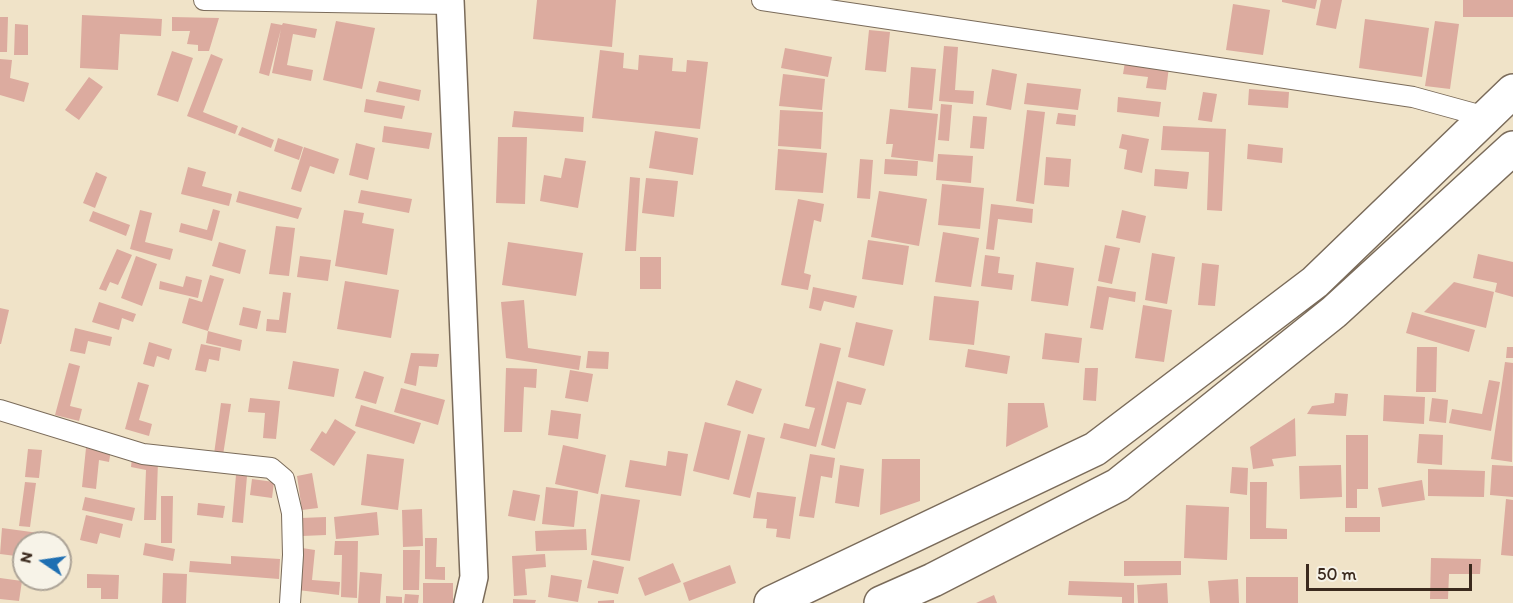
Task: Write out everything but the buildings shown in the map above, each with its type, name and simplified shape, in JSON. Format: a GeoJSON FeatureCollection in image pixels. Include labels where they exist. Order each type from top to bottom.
{"type":"FeatureCollection","features":[{"type":"Feature","properties":{"kind":"highway"},"geometry":{"type":"LineString","coordinates":[[771,603],[1095,449],[1315,282],[1513,91]]}},
{"type":"Feature","properties":{"kind":"highway"},"geometry":{"type":"LineString","coordinates":[[881,603],[932,592],[1118,485],[1334,312],[1513,148]]}},
{"type":"Feature","properties":{"kind":"street"},"geometry":{"type":"LineString","coordinates":[[204,0],[450,2],[471,590],[483,603]]}},
{"type":"Feature","properties":{"kind":"street"},"geometry":{"type":"LineString","coordinates":[[762,0],[829,12],[1151,57],[1413,97],[1486,117]]}},
{"type":"Feature","properties":{"kind":"street"},"geometry":{"type":"LineString","coordinates":[[0,410],[143,454],[271,468],[284,479],[292,513],[293,555],[290,603]]}}]}
